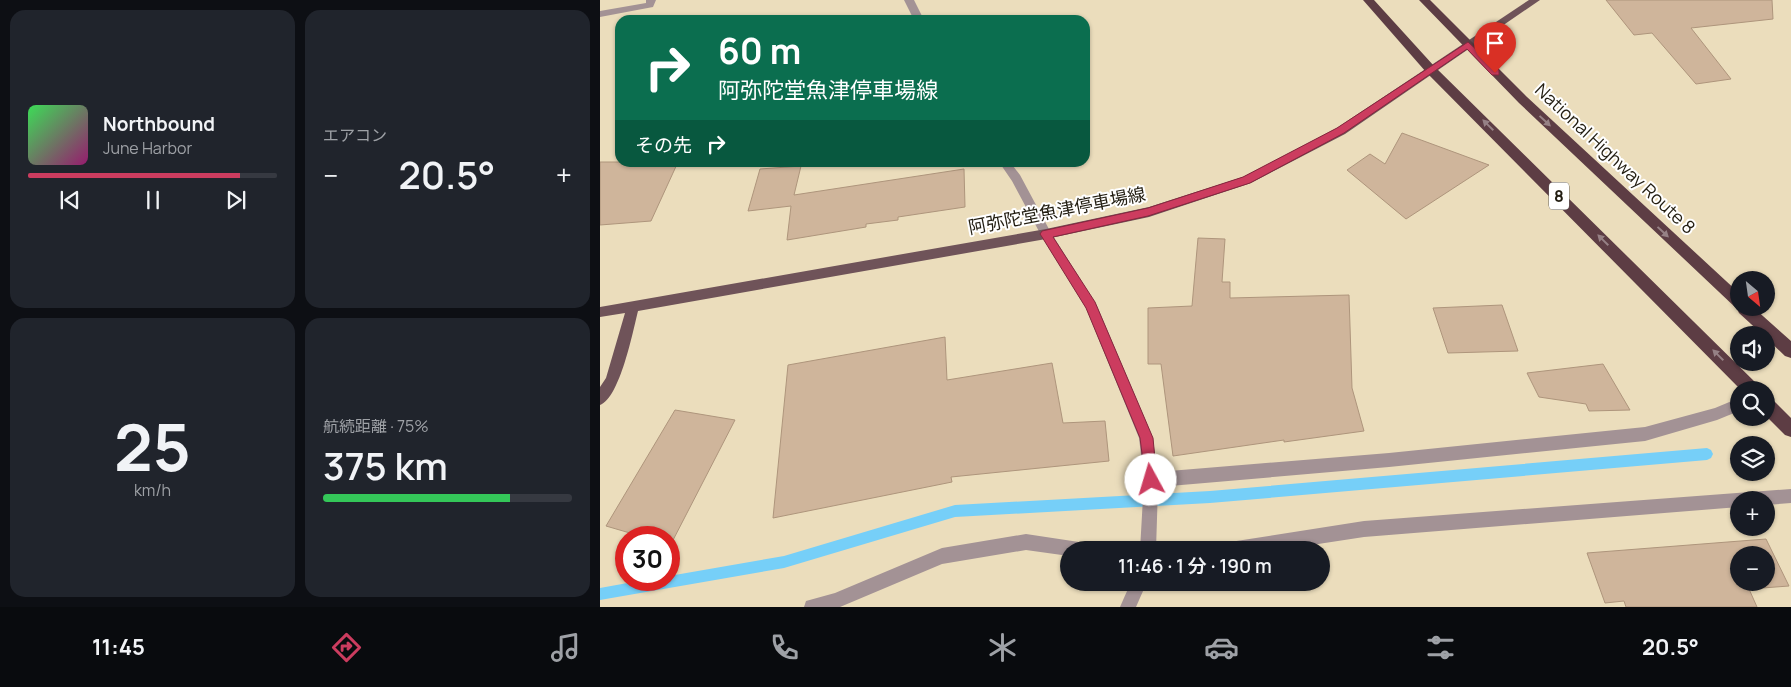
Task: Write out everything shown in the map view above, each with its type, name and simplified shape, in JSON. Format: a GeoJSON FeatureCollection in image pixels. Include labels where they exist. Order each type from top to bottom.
{"type":"FeatureCollection","features":[{"type":"Feature","properties":{"kind":"highway","name":"8"},"geometry":{"type":"LineString","coordinates":[[1368,0],[1430,69],[1743,381]]}},
{"type":"Feature","properties":{"kind":"highway","name":"National Highway Route 8"},"geometry":{"type":"LineString","coordinates":[[1424,0],[1523,100],[1730,294]]}},
{"type":"Feature","properties":{"kind":"highway"},"geometry":{"type":"LineString","coordinates":[[1753,316],[1791,351]]}},
{"type":"Feature","properties":{"kind":"highway"},"geometry":{"type":"LineString","coordinates":[[1775,413],[1791,429]]}},
{"type":"Feature","properties":{"kind":"main road","name":"阿弥陀堂魚津停車場線"},"geometry":{"type":"LineString","coordinates":[[600,312],[633,308],[1046,234],[1148,212],[1247,180],[1341,131],[1430,69],[1535,0]]}},
{"type":"Feature","properties":{"kind":"main road"},"geometry":{"type":"LineString","coordinates":[[600,399],[612,381],[633,308]]}},
{"type":"Feature","properties":{"kind":"street"},"geometry":{"type":"LineString","coordinates":[[600,14],[650,5],[651,0]]}},
{"type":"Feature","properties":{"kind":"street"},"geometry":{"type":"LineString","coordinates":[[909,0],[916,15]]}},
{"type":"Feature","properties":{"kind":"street"},"geometry":{"type":"LineString","coordinates":[[1008,167],[1090,306],[1146,438],[1151,480],[1148,541]]}},
{"type":"Feature","properties":{"kind":"street"},"geometry":{"type":"LineString","coordinates":[[1151,480],[1389,460],[1645,434],[1717,414],[1730,408]]}},
{"type":"Feature","properties":{"kind":"street"},"geometry":{"type":"LineString","coordinates":[[1775,497],[1791,496]]}},
{"type":"Feature","properties":{"kind":"street"},"geometry":{"type":"LineString","coordinates":[[1287,541],[1364,529],[1730,501]]}},
{"type":"Feature","properties":{"kind":"street"},"geometry":{"type":"LineString","coordinates":[[812,607],[835,601],[942,556],[1026,542],[1060,547]]}},
{"type":"Feature","properties":{"kind":"street"},"geometry":{"type":"LineString","coordinates":[[1128,607],[1135,591]]}},
{"type":"Feature","properties":{"kind":"building"},"geometry":{"type":"Polygon","coordinates":[[[1606,0],[1772,0],[1773,19],[1691,28],[1731,79],[1696,84],[1652,33],[1634,35],[1606,0]]]}},
{"type":"Feature","properties":{"kind":"building"},"geometry":{"type":"Polygon","coordinates":[[[1402,133],[1489,165],[1406,219],[1347,170],[1370,154],[1385,164],[1402,133]]]}},
{"type":"Feature","properties":{"kind":"building"},"geometry":{"type":"Polygon","coordinates":[[[600,162],[615,162],[615,167],[676,167],[651,221],[600,225],[600,162]]]}},
{"type":"Feature","properties":{"kind":"building"},"geometry":{"type":"Polygon","coordinates":[[[801,167],[794,195],[964,169],[965,207],[898,217],[898,220],[866,224],[866,227],[787,240],[791,206],[748,211],[760,169],[801,167]]]}},
{"type":"Feature","properties":{"kind":"building"},"geometry":{"type":"Polygon","coordinates":[[[1198,238],[1225,239],[1222,282],[1230,282],[1230,298],[1349,295],[1352,388],[1364,431],[1173,456],[1161,364],[1148,364],[1148,308],[1192,306],[1198,238]]]}},
{"type":"Feature","properties":{"kind":"building"},"geometry":{"type":"Polygon","coordinates":[[[1502,305],[1518,351],[1448,353],[1433,308],[1502,305]]]}},
{"type":"Feature","properties":{"kind":"building"},"geometry":{"type":"Polygon","coordinates":[[[945,337],[947,380],[1052,363],[1063,423],[1105,421],[1109,461],[951,477],[952,482],[773,518],[788,365],[945,337]]]}},
{"type":"Feature","properties":{"kind":"building"},"geometry":{"type":"Polygon","coordinates":[[[1603,364],[1630,410],[1589,411],[1586,404],[1539,397],[1527,373],[1603,364]]]}},
{"type":"Feature","properties":{"kind":"building"},"geometry":{"type":"Polygon","coordinates":[[[675,410],[735,420],[680,527],[615,526],[615,529],[606,526],[675,410]]]}},
{"type":"Feature","properties":{"kind":"building"},"geometry":{"type":"Polygon","coordinates":[[[1766,539],[1769,546],[1730,546],[1730,591],[1750,591],[1757,607],[1626,607],[1624,601],[1605,603],[1587,553],[1766,539]]]}},
{"type":"Feature","properties":{"kind":"building"},"geometry":{"type":"Polygon","coordinates":[[[1775,557],[1789,586],[1775,587],[1775,557]]]}},
{"type":"Feature","properties":{"kind":"waterway"},"geometry":{"type":"LineString","coordinates":[[600,594],[784,562],[955,511],[1210,497],[1707,454]]}},
{"type":"Feature","properties":{"kind":"route"},"geometry":{"type":"LineString","coordinates":[[1151,480],[1146,438],[1090,306],[1046,234],[1148,212],[1247,180],[1341,131],[1468,45],[1495,73]]}}]}
